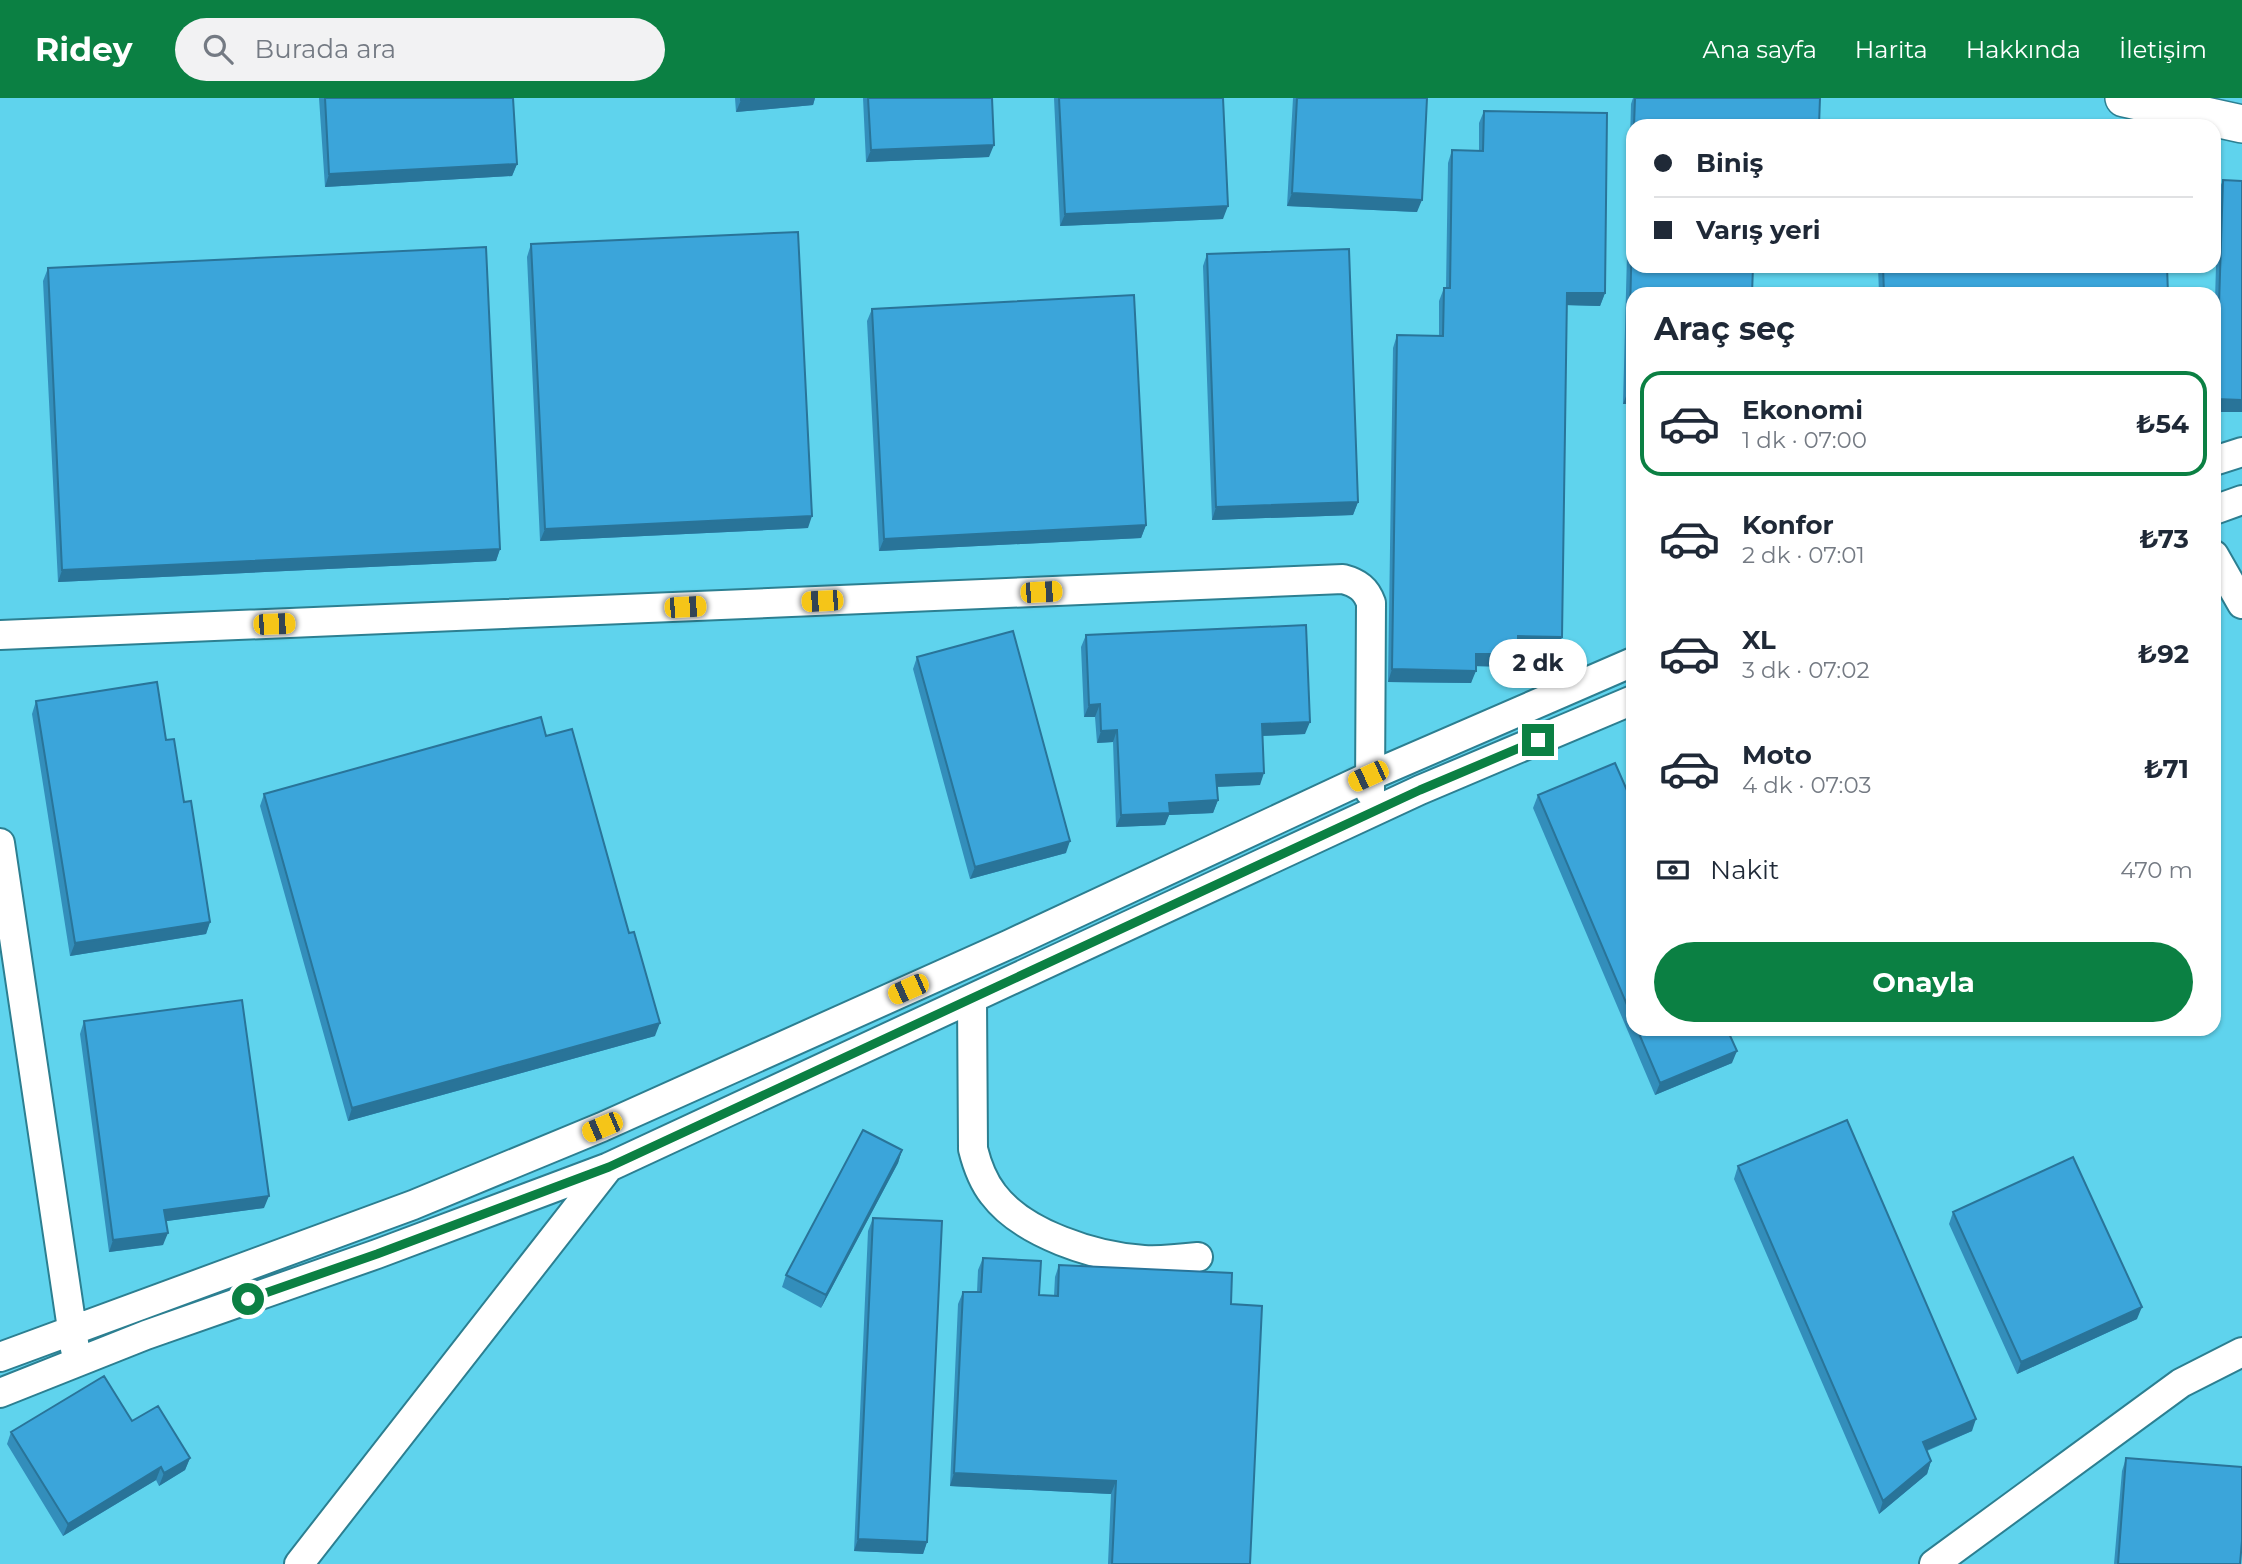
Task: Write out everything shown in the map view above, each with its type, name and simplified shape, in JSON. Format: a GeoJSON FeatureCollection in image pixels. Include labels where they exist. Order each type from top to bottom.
{"type":"FeatureCollection","features":[{"type":"Feature","properties":{"kind":"main road"},"geometry":{"type":"LineString","coordinates":[[2124,98],[2219,119]]}},
{"type":"Feature","properties":{"kind":"main road"},"geometry":{"type":"LineString","coordinates":[[2221,119],[2242,124]]}},
{"type":"Feature","properties":{"kind":"street"},"geometry":{"type":"LineString","coordinates":[[2221,459],[2242,452]]}},
{"type":"Feature","properties":{"kind":"street"},"geometry":{"type":"LineString","coordinates":[[2221,508],[2242,500]]}},
{"type":"Feature","properties":{"kind":"street"},"geometry":{"type":"LineString","coordinates":[[2221,567],[2242,604]]}},
{"type":"Feature","properties":{"kind":"street"},"geometry":{"type":"LineString","coordinates":[[0,635],[1343,579],[1358,584],[1371,603],[1368,776],[1372,813]]}},
{"type":"Feature","properties":{"kind":"street"},"geometry":{"type":"LineString","coordinates":[[0,1357],[413,1205],[602,1127],[1022,938],[1368,776],[1626,665]]}},
{"type":"Feature","properties":{"kind":"street"},"geometry":{"type":"LineString","coordinates":[[0,1393],[145,1335],[377,1254],[609,1167],[1372,813],[1626,703]]}},
{"type":"Feature","properties":{"kind":"street"},"geometry":{"type":"LineString","coordinates":[[0,843],[77,1362]]}},
{"type":"Feature","properties":{"kind":"street"},"geometry":{"type":"LineString","coordinates":[[972,1000],[972,1149],[977,1166],[993,1195],[1015,1215],[1035,1227],[1090,1250],[1144,1260],[1198,1257]]}},
{"type":"Feature","properties":{"kind":"street"},"geometry":{"type":"LineString","coordinates":[[299,1564],[609,1167],[602,1127]]}},
{"type":"Feature","properties":{"kind":"street"},"geometry":{"type":"LineString","coordinates":[[1934,1564],[2181,1383],[2242,1352]]}},
{"type":"Feature","properties":{"kind":"shaded area"},"geometry":{"type":"Polygon","coordinates":[[[0,98],[2242,98],[2242,1564],[0,1564],[0,98]]]}},
{"type":"Feature","properties":{"kind":"building"},"geometry":{"type":"Polygon","coordinates":[[[325,98],[513,98],[517,164],[329,174],[325,98]]]}},
{"type":"Feature","properties":{"kind":"building"},"geometry":{"type":"Polygon","coordinates":[[[868,98],[992,98],[994,145],[871,150],[868,98]]]}},
{"type":"Feature","properties":{"kind":"building"},"geometry":{"type":"Polygon","coordinates":[[[1059,98],[1223,98],[1228,206],[1065,214],[1059,98]]]}},
{"type":"Feature","properties":{"kind":"building"},"geometry":{"type":"Polygon","coordinates":[[[1297,98],[1427,98],[1422,200],[1292,193],[1297,98]]]}},
{"type":"Feature","properties":{"kind":"building"},"geometry":{"type":"Polygon","coordinates":[[[1635,98],[1820,98],[1819,119],[1634,119],[1635,98]]]}},
{"type":"Feature","properties":{"kind":"building"},"geometry":{"type":"Polygon","coordinates":[[[1484,111],[1607,113],[1605,293],[1567,293],[1562,637],[1518,636],[1518,654],[1476,654],[1476,671],[1392,669],[1397,335],[1443,336],[1444,288],[1450,288],[1452,150],[1483,151],[1484,111]]]}},
{"type":"Feature","properties":{"kind":"building"},"geometry":{"type":"Polygon","coordinates":[[[2223,180],[2242,181],[2242,400],[2221,399],[2223,180]]]}},
{"type":"Feature","properties":{"kind":"building"},"geometry":{"type":"Polygon","coordinates":[[[798,232],[812,516],[545,529],[531,244],[798,232]]]}},
{"type":"Feature","properties":{"kind":"building"},"geometry":{"type":"Polygon","coordinates":[[[486,247],[500,549],[62,570],[48,268],[486,247]]]}},
{"type":"Feature","properties":{"kind":"building"},"geometry":{"type":"Polygon","coordinates":[[[1349,249],[1358,502],[1216,507],[1207,254],[1349,249]]]}},
{"type":"Feature","properties":{"kind":"building"},"geometry":{"type":"Polygon","coordinates":[[[1631,273],[1753,273],[1752,287],[1631,287],[1631,273]]]}},
{"type":"Feature","properties":{"kind":"building"},"geometry":{"type":"Polygon","coordinates":[[[1883,273],[2167,273],[2168,287],[1884,287],[1883,273]]]}},
{"type":"Feature","properties":{"kind":"building"},"geometry":{"type":"Polygon","coordinates":[[[1134,295],[1146,525],[884,539],[872,309],[1134,295]]]}},
{"type":"Feature","properties":{"kind":"building"},"geometry":{"type":"Polygon","coordinates":[[[1306,625],[1310,722],[1262,724],[1264,773],[1216,775],[1218,800],[1169,803],[1170,813],[1121,815],[1117,730],[1101,731],[1100,704],[1089,705],[1086,635],[1306,625]]]}},
{"type":"Feature","properties":{"kind":"building"},"geometry":{"type":"Polygon","coordinates":[[[1013,631],[1070,841],[975,867],[917,657],[1013,631]]]}},
{"type":"Feature","properties":{"kind":"building"},"geometry":{"type":"Polygon","coordinates":[[[157,682],[166,740],[174,739],[184,802],[191,801],[210,922],[75,943],[36,701],[157,682]]]}},
{"type":"Feature","properties":{"kind":"building"},"geometry":{"type":"Polygon","coordinates":[[[541,717],[546,736],[572,729],[629,933],[634,932],[660,1023],[352,1108],[264,794],[541,717]]]}},
{"type":"Feature","properties":{"kind":"building"},"geometry":{"type":"Polygon","coordinates":[[[1615,763],[1626,788],[1626,1002],[1538,795],[1615,763]]]}},
{"type":"Feature","properties":{"kind":"building"},"geometry":{"type":"Polygon","coordinates":[[[242,1000],[269,1196],[164,1210],[168,1233],[113,1240],[84,1021],[242,1000]]]}},
{"type":"Feature","properties":{"kind":"building"},"geometry":{"type":"Polygon","coordinates":[[[1640,1036],[1730,1036],[1737,1051],[1660,1083],[1640,1036]]]}},
{"type":"Feature","properties":{"kind":"building"},"geometry":{"type":"Polygon","coordinates":[[[1847,1120],[1976,1419],[1923,1442],[1931,1461],[1883,1501],[1738,1166],[1847,1120]]]}},
{"type":"Feature","properties":{"kind":"building"},"geometry":{"type":"Polygon","coordinates":[[[863,1130],[902,1150],[826,1295],[786,1275],[863,1130]]]}},
{"type":"Feature","properties":{"kind":"building"},"geometry":{"type":"Polygon","coordinates":[[[2073,1157],[2142,1307],[2021,1362],[1953,1212],[2073,1157]]]}},
{"type":"Feature","properties":{"kind":"building"},"geometry":{"type":"Polygon","coordinates":[[[873,1218],[942,1221],[927,1542],[858,1539],[873,1218]]]}},
{"type":"Feature","properties":{"kind":"building"},"geometry":{"type":"Polygon","coordinates":[[[983,1258],[1041,1261],[1039,1295],[1058,1296],[1059,1265],[1232,1273],[1231,1304],[1262,1306],[1250,1564],[1112,1564],[1116,1481],[954,1473],[963,1292],[981,1292],[983,1258]]]}},
{"type":"Feature","properties":{"kind":"building"},"geometry":{"type":"Polygon","coordinates":[[[104,1376],[132,1421],[158,1406],[190,1458],[164,1473],[161,1467],[68,1524],[11,1432],[104,1376]]]}},
{"type":"Feature","properties":{"kind":"building"},"geometry":{"type":"Polygon","coordinates":[[[2126,1458],[2242,1467],[2240,1564],[2118,1564],[2126,1458]]]}},
{"type":"Feature","properties":{"kind":"route"},"geometry":{"type":"LineString","coordinates":[[248,1299],[609,1167],[1420,790],[1538,740]]}}]}
